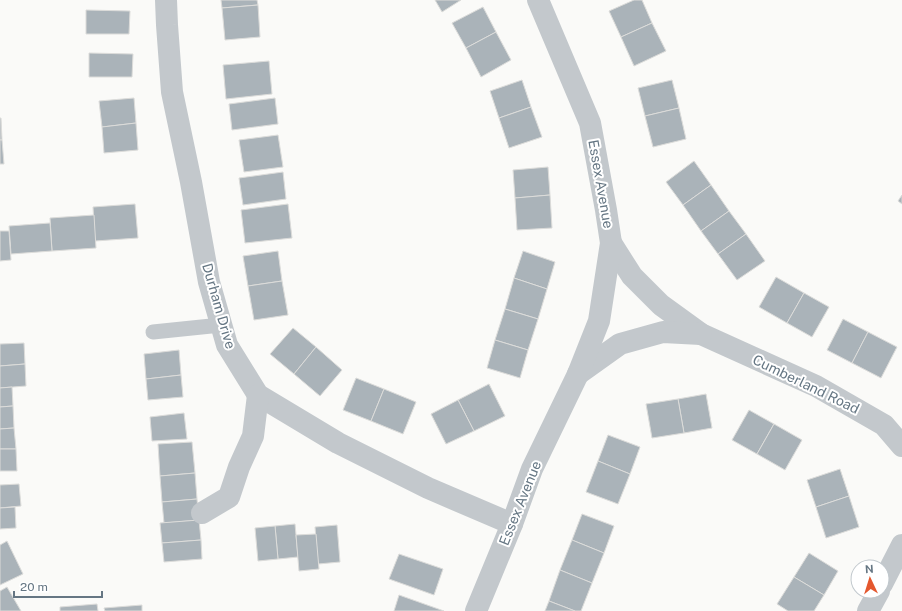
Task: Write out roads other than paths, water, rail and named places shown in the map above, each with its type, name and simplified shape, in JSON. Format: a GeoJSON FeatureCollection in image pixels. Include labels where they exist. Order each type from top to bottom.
{"type":"FeatureCollection","features":[{"type":"Feature","properties":{"kind":"street","name":"Durham Drive"},"geometry":{"type":"LineString","coordinates":[[166,0],[166,25],[172,92],[191,182],[209,282],[227,345],[258,395],[338,443],[428,488],[512,524]]}},
{"type":"Feature","properties":{"kind":"street","name":"Essex Avenue"},"geometry":{"type":"LineString","coordinates":[[476,611],[512,524],[532,469],[578,374],[598,321],[611,243],[590,123],[538,0]]}},
{"type":"Feature","properties":{"kind":"street","name":"Cumberland Road"},"geometry":{"type":"LineString","coordinates":[[611,243],[632,276],[661,305],[702,334],[816,386],[884,425],[902,446]]}},
{"type":"Feature","properties":{"kind":"street","name":"Cumberland Road"},"geometry":{"type":"LineString","coordinates":[[620,344],[663,332],[702,334]]}},
{"type":"Feature","properties":{"kind":"street","name":"Essex Avenue"},"geometry":{"type":"LineString","coordinates":[[578,374],[620,344]]}},
{"type":"Feature","properties":{"kind":"street"},"geometry":{"type":"LineString","coordinates":[[202,512],[230,497],[239,467],[253,436],[258,395]]}},
{"type":"Feature","properties":{"kind":"street"},"geometry":{"type":"LineString","coordinates":[[890,568],[902,544]]}},
{"type":"Feature","properties":{"kind":"street"},"geometry":{"type":"LineString","coordinates":[[868,611],[874,599]]}},
{"type":"Feature","properties":{"kind":"lane"},"geometry":{"type":"LineString","coordinates":[[153,332],[221,325]]}}]}
